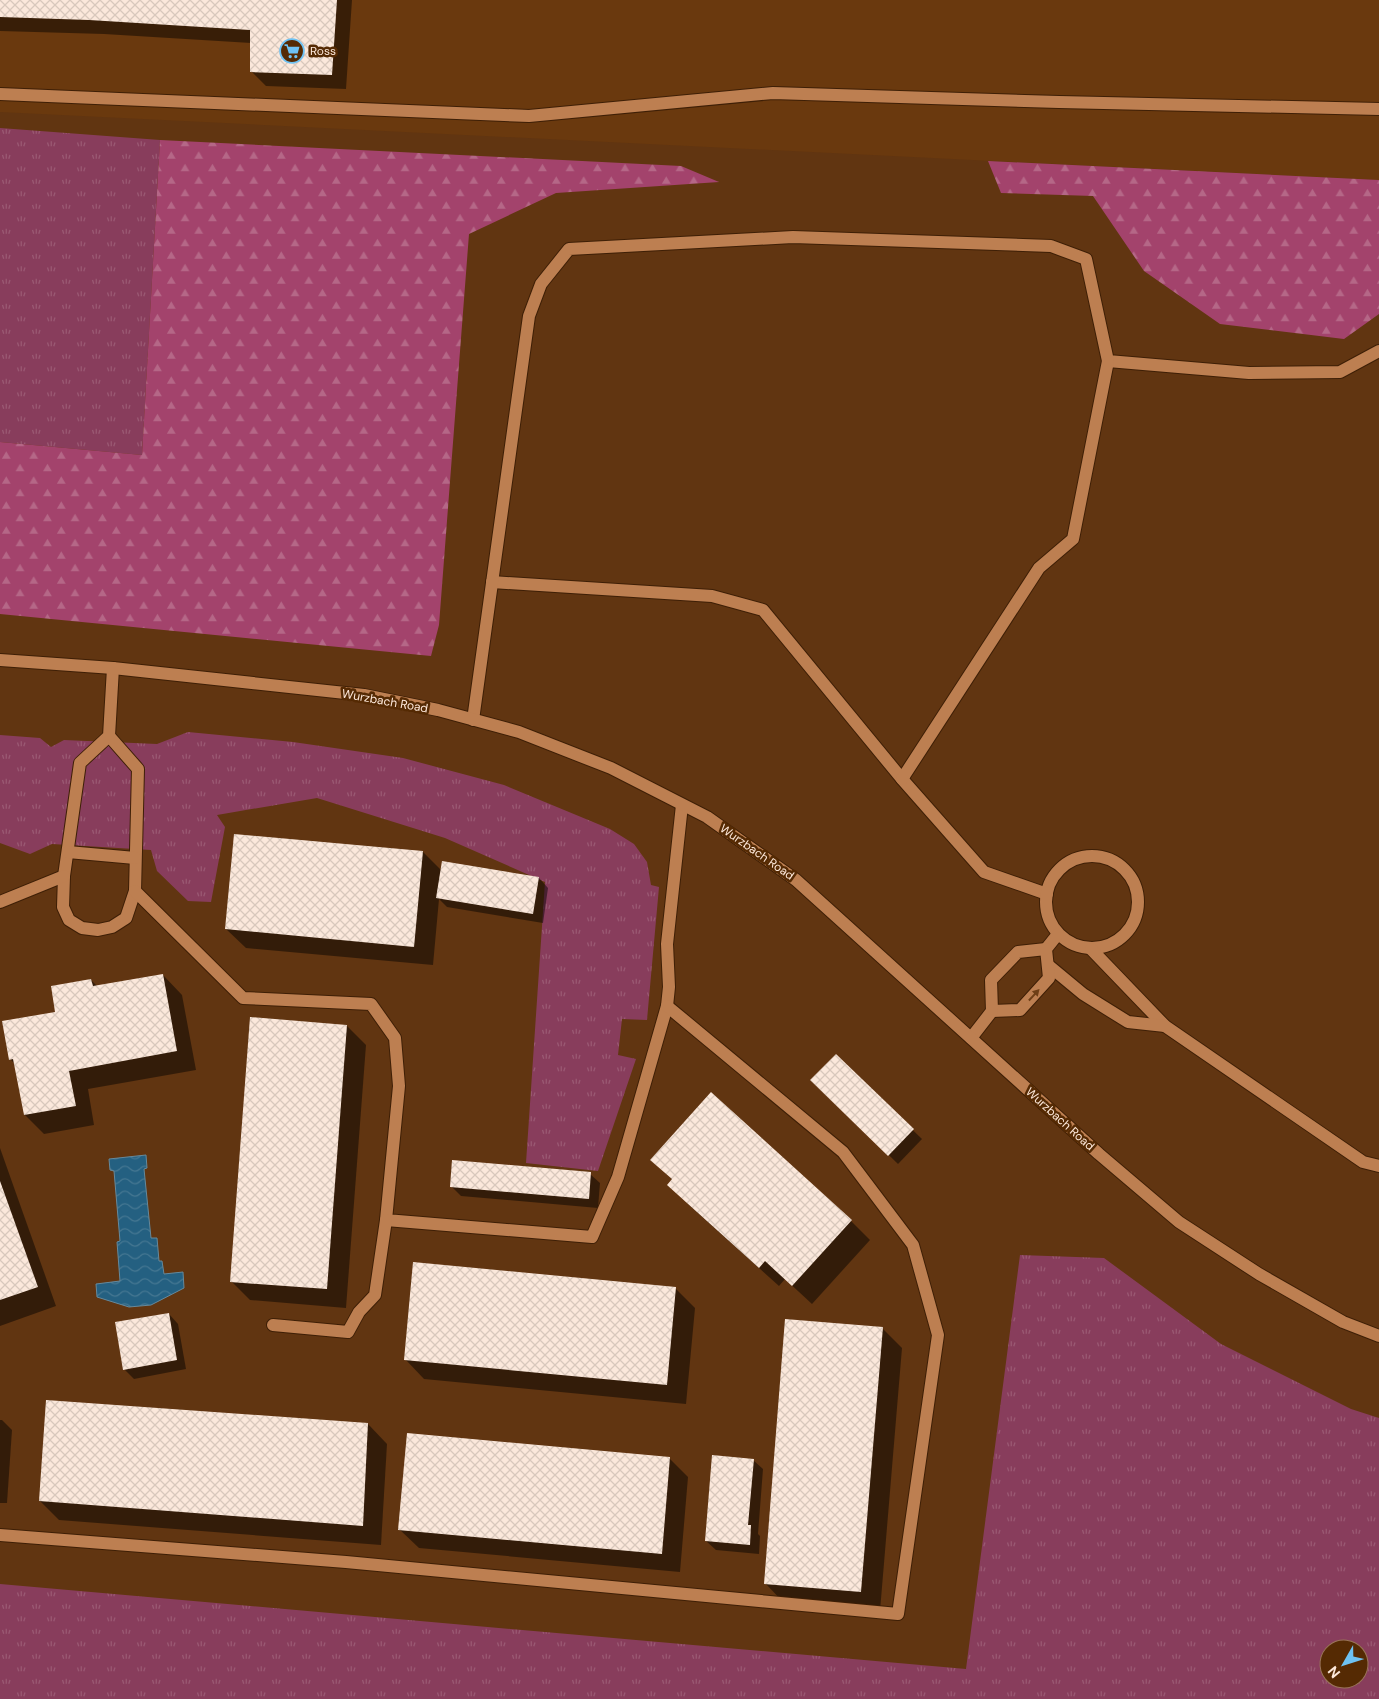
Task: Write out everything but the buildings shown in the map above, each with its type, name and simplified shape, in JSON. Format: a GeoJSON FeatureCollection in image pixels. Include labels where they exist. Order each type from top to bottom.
{"type":"FeatureCollection","features":[{"type":"Feature","properties":{"kind":"main road"},"geometry":{"type":"LineString","coordinates":[[0,94],[529,116],[773,93],[1050,102],[1379,109]]}},
{"type":"Feature","properties":{"kind":"main road"},"geometry":{"type":"LineString","coordinates":[[473,720],[529,316],[541,284],[569,249],[793,237],[1051,246],[1086,260],[1108,361],[1074,539],[1039,568],[902,779]]}},
{"type":"Feature","properties":{"kind":"main road"},"geometry":{"type":"LineString","coordinates":[[1108,361],[1249,373],[1340,372],[1379,351]]}},
{"type":"Feature","properties":{"kind":"main road"},"geometry":{"type":"LineString","coordinates":[[492,582],[712,596],[763,610],[902,779],[984,872],[1047,894]]}},
{"type":"Feature","properties":{"kind":"main road","name":"Wurzbach Road"},"geometry":{"type":"LineString","coordinates":[[0,660],[113,668],[364,695],[438,710],[519,732],[611,768],[707,817],[796,880],[1099,1154],[1179,1222],[1259,1274],[1343,1322],[1379,1336]]}},
{"type":"Feature","properties":{"kind":"main road"},"geometry":{"type":"LineString","coordinates":[[109,736],[138,769],[135,891],[126,918],[112,927],[98,930],[82,928],[69,920],[63,907],[64,876],[80,763],[109,736],[113,668]]}},
{"type":"Feature","properties":{"kind":"main road"},"geometry":{"type":"LineString","coordinates":[[386,1220],[592,1237],[618,1177],[667,1006],[669,987],[667,944],[682,805]]}},
{"type":"Feature","properties":{"kind":"main road"},"geometry":{"type":"LineString","coordinates":[[68,852],[135,858]]}},
{"type":"Feature","properties":{"kind":"main road"},"geometry":{"type":"LineString","coordinates":[[1098,856],[1111,860],[1123,868],[1132,879],[1137,892],[1138,906],[1135,920],[1128,932],[1118,941],[1105,947],[1091,948],[1078,946],[1058,934],[1050,920],[1046,907],[1047,894],[1051,881],[1060,870],[1071,862],[1084,857],[1098,856]]}},
{"type":"Feature","properties":{"kind":"main road"},"geometry":{"type":"LineString","coordinates":[[0,902],[64,876]]}},
{"type":"Feature","properties":{"kind":"main road"},"geometry":{"type":"LineString","coordinates":[[135,891],[243,998],[371,1004],[395,1038],[399,1086],[386,1220],[375,1295],[359,1312],[348,1332],[273,1325]]}},
{"type":"Feature","properties":{"kind":"main road"},"geometry":{"type":"LineString","coordinates":[[971,1038],[992,1011],[991,980],[1018,952],[1046,949],[1058,934]]}},
{"type":"Feature","properties":{"kind":"main road"},"geometry":{"type":"LineString","coordinates":[[1091,948],[1164,1026],[1363,1162],[1379,1166]]}},
{"type":"Feature","properties":{"kind":"main road"},"geometry":{"type":"LineString","coordinates":[[992,1011],[1020,1010],[1049,978],[1046,949]]}},
{"type":"Feature","properties":{"kind":"main road"},"geometry":{"type":"LineString","coordinates":[[1048,965],[1082,994],[1128,1022],[1164,1026]]}},
{"type":"Feature","properties":{"kind":"main road"},"geometry":{"type":"LineString","coordinates":[[0,1535],[346,1562],[898,1614],[938,1335],[913,1245],[843,1152],[667,1006]]}},
{"type":"Feature","properties":{"kind":"shaded area"},"geometry":{"type":"Polygon","coordinates":[[[0,0],[1379,0],[1379,180],[0,112],[0,0]]]}},
{"type":"Feature","properties":{"kind":"green space"},"geometry":{"type":"Polygon","coordinates":[[[0,128],[160,140],[142,455],[0,442],[0,128]]]}},
{"type":"Feature","properties":{"kind":"green space"},"geometry":{"type":"Polygon","coordinates":[[[160,140],[681,166],[719,182],[556,193],[469,234],[439,625],[431,656],[0,614],[0,442],[142,455],[160,140]]]}},
{"type":"Feature","properties":{"kind":"green space"},"geometry":{"type":"Polygon","coordinates":[[[988,161],[1379,180],[1379,314],[1344,339],[1220,324],[1144,271],[1093,196],[1001,193],[988,161]]]}},
{"type":"Feature","properties":{"kind":"green space"},"geometry":{"type":"Polygon","coordinates":[[[188,732],[293,742],[403,758],[504,785],[610,829],[634,844],[647,862],[651,885],[659,887],[647,1020],[622,1019],[618,1055],[636,1059],[598,1171],[526,1163],[545,882],[445,838],[317,798],[217,815],[225,827],[211,902],[188,901],[157,871],[151,850],[52,844],[30,854],[0,843],[0,735],[40,738],[51,747],[64,740],[157,744],[188,732]]]}},
{"type":"Feature","properties":{"kind":"green space"},"geometry":{"type":"Polygon","coordinates":[[[1020,1255],[1104,1258],[1221,1344],[1351,1409],[1379,1418],[1379,1699],[0,1699],[0,1584],[966,1669],[1020,1255]]]}},
{"type":"Feature","properties":{"kind":"water"},"geometry":{"type":"Polygon","coordinates":[[[146,1155],[147,1168],[144,1169],[151,1238],[157,1238],[159,1261],[162,1261],[164,1274],[183,1272],[184,1288],[151,1305],[129,1307],[97,1297],[96,1284],[120,1281],[117,1242],[120,1241],[114,1171],[110,1170],[109,1159],[146,1155]]]}},
{"type":"Feature","properties":{"kind":"place","name":"Ross"},"geometry":{"type":"Point","coordinates":[292,51]}}]}
